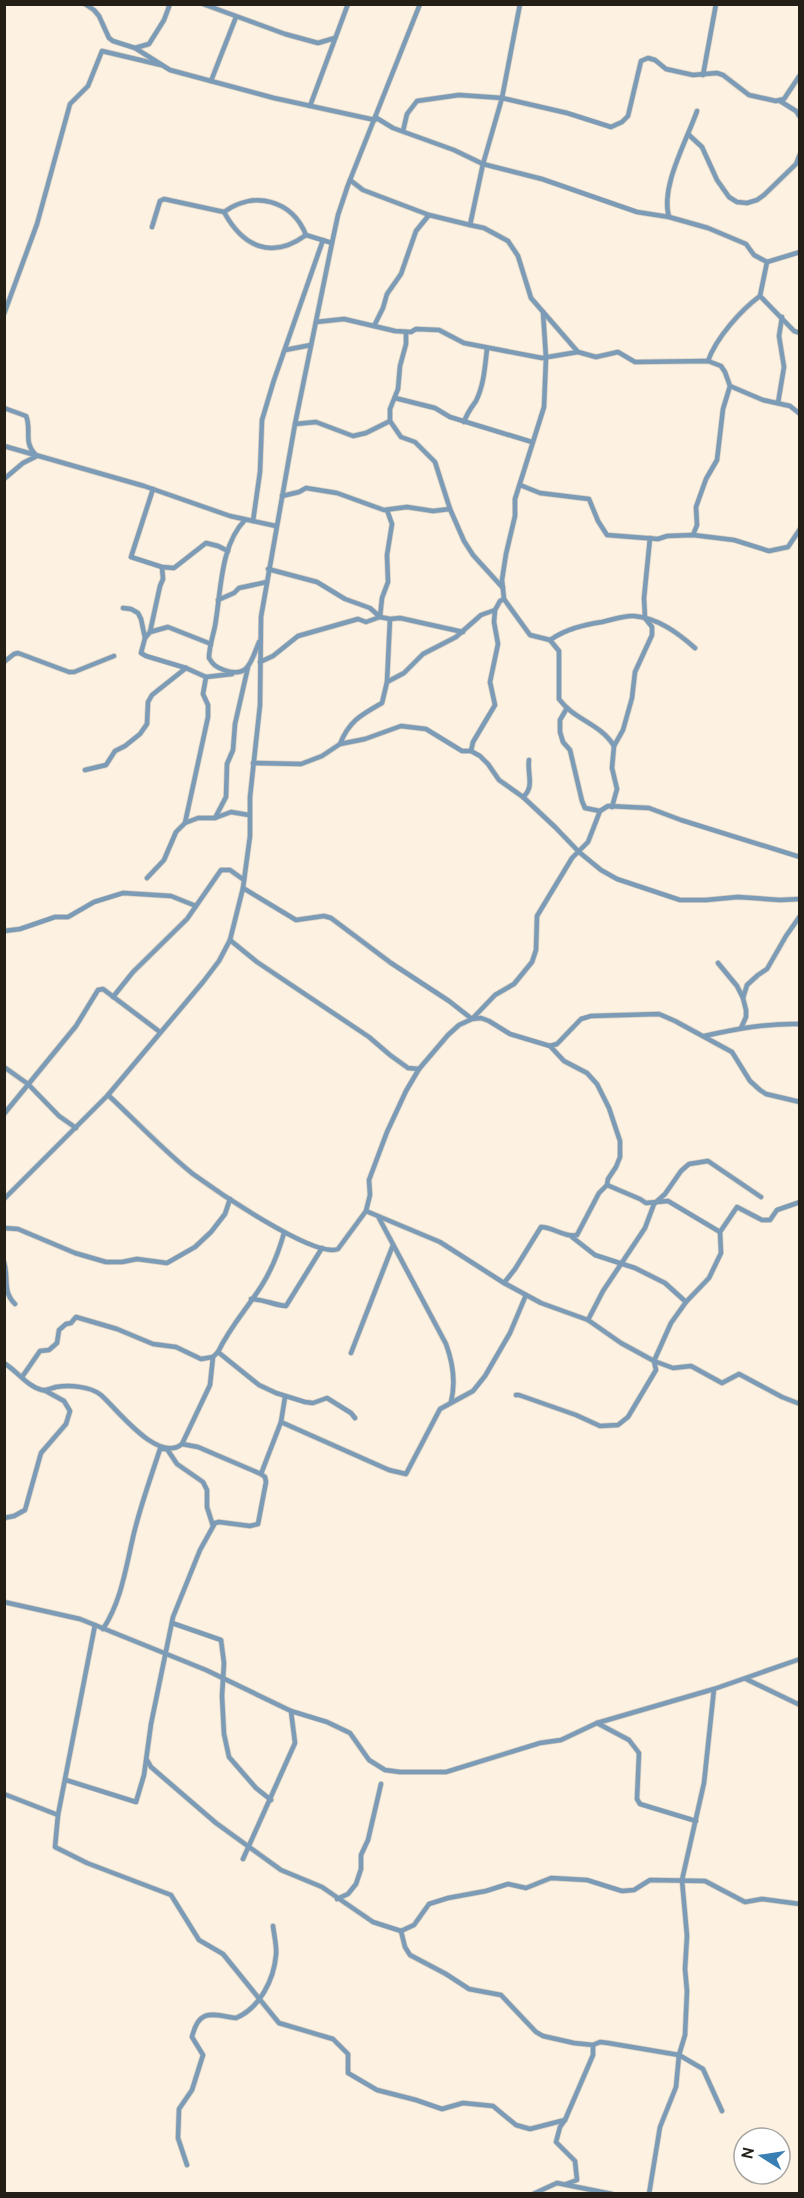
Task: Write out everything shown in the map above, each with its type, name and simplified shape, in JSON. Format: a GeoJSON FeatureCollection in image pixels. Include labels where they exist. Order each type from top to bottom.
{"type":"FeatureCollection","features":[{"type":"Feature","properties":{"kind":"street"},"geometry":{"type":"LineString","coordinates":[[85,4],[99,16],[109,38],[135,48],[170,70],[310,106],[375,118],[483,164],[542,179],[637,212],[669,217],[708,228],[746,244],[754,255],[767,262],[798,254]]}},
{"type":"Feature","properties":{"kind":"street"},"geometry":{"type":"LineString","coordinates":[[135,48],[149,44],[164,20],[170,4]]}},
{"type":"Feature","properties":{"kind":"street"},"geometry":{"type":"LineString","coordinates":[[203,4],[318,43],[335,38]]}},
{"type":"Feature","properties":{"kind":"street"},"geometry":{"type":"LineString","coordinates":[[310,106],[348,4]]}},
{"type":"Feature","properties":{"kind":"street"},"geometry":{"type":"LineString","coordinates":[[4,1199],[108,1095],[209,974],[230,940],[243,888],[250,836],[249,815],[260,705],[261,617],[311,345],[338,214],[420,4]]}},
{"type":"Feature","properties":{"kind":"street"},"geometry":{"type":"LineString","coordinates":[[470,225],[483,164],[502,98],[520,4]]}},
{"type":"Feature","properties":{"kind":"street"},"geometry":{"type":"LineString","coordinates":[[703,75],[716,4]]}},
{"type":"Feature","properties":{"kind":"street"},"geometry":{"type":"LineString","coordinates":[[211,81],[236,17]]}},
{"type":"Feature","properties":{"kind":"street"},"geometry":{"type":"LineString","coordinates":[[4,314],[37,224],[70,104],[88,86],[102,51],[161,65]]}},
{"type":"Feature","properties":{"kind":"street"},"geometry":{"type":"LineString","coordinates":[[403,131],[407,114],[417,101],[459,95],[502,98],[567,113],[611,127],[628,116],[641,61],[648,58],[655,60],[666,69],[693,75],[717,73],[723,75],[749,95],[780,101],[796,111],[800,117]]}},
{"type":"Feature","properties":{"kind":"street"},"geometry":{"type":"LineString","coordinates":[[780,101],[784,99],[800,75]]}},
{"type":"Feature","properties":{"kind":"street"},"geometry":{"type":"LineString","coordinates":[[669,217],[665,205],[674,171],[697,111]]}},
{"type":"Feature","properties":{"kind":"street"},"geometry":{"type":"LineString","coordinates":[[689,135],[702,147],[717,180],[729,197],[737,202],[747,203],[764,195],[796,164],[800,154]]}},
{"type":"Feature","properties":{"kind":"street"},"geometry":{"type":"LineString","coordinates":[[350,180],[363,190],[429,215],[484,228],[508,241],[518,256],[531,298],[578,352]]}},
{"type":"Feature","properties":{"kind":"street"},"geometry":{"type":"LineString","coordinates":[[152,227],[160,201],[164,200],[224,212],[243,201],[267,201],[280,205],[292,213],[306,235],[332,243]]}},
{"type":"Feature","properties":{"kind":"street"},"geometry":{"type":"LineString","coordinates":[[224,212],[231,225],[241,236],[255,245],[268,248],[284,247],[306,235]]}},
{"type":"Feature","properties":{"kind":"street"},"geometry":{"type":"LineString","coordinates":[[374,326],[387,294],[401,274],[416,231],[429,215]]}},
{"type":"Feature","properties":{"kind":"street"},"geometry":{"type":"LineString","coordinates":[[253,521],[260,472],[261,429],[285,350],[323,240]]}},
{"type":"Feature","properties":{"kind":"street"},"geometry":{"type":"LineString","coordinates":[[708,361],[745,307],[760,296],[767,262]]}},
{"type":"Feature","properties":{"kind":"street"},"geometry":{"type":"LineString","coordinates":[[760,296],[767,306],[782,317],[794,331],[800,333]]}},
{"type":"Feature","properties":{"kind":"street"},"geometry":{"type":"LineString","coordinates":[[543,312],[546,358],[544,407],[515,499],[515,516],[502,580],[505,590],[504,599],[530,634],[550,640],[559,651],[559,699],[567,708],[607,734],[614,746]]}},
{"type":"Feature","properties":{"kind":"street"},"geometry":{"type":"LineString","coordinates":[[778,403],[784,367],[779,336],[782,317]]}},
{"type":"Feature","properties":{"kind":"street"},"geometry":{"type":"LineString","coordinates":[[316,322],[344,319],[406,332],[416,329],[439,330],[464,343],[546,358],[578,352],[596,357],[618,352],[635,362],[708,361],[721,366],[730,386],[723,410],[717,460],[706,479],[696,507],[697,525],[693,535]]}},
{"type":"Feature","properties":{"kind":"street"},"geometry":{"type":"LineString","coordinates":[[406,332],[406,344],[395,398],[390,409],[390,421],[401,437],[415,442],[435,462],[450,509],[467,547],[505,590]]}},
{"type":"Feature","properties":{"kind":"street"},"geometry":{"type":"LineString","coordinates":[[285,350],[311,345]]}},
{"type":"Feature","properties":{"kind":"street"},"geometry":{"type":"LineString","coordinates":[[464,422],[483,381],[487,349]]}},
{"type":"Feature","properties":{"kind":"street"},"geometry":{"type":"LineString","coordinates":[[730,386],[763,400],[790,406],[800,414]]}},
{"type":"Feature","properties":{"kind":"street"},"geometry":{"type":"LineString","coordinates":[[395,398],[435,408],[464,422],[532,442]]}},
{"type":"Feature","properties":{"kind":"street"},"geometry":{"type":"LineString","coordinates":[[4,408],[26,416],[28,445],[37,456]]}},
{"type":"Feature","properties":{"kind":"street"},"geometry":{"type":"LineString","coordinates":[[295,424],[316,422],[353,436],[366,433],[390,421]]}},
{"type":"Feature","properties":{"kind":"street"},"geometry":{"type":"LineString","coordinates":[[4,446],[153,489],[245,520],[276,526]]}},
{"type":"Feature","properties":{"kind":"street"},"geometry":{"type":"LineString","coordinates":[[4,479],[23,463],[37,456]]}},
{"type":"Feature","properties":{"kind":"street"},"geometry":{"type":"LineString","coordinates":[[520,485],[540,493],[589,499],[607,535],[650,538],[693,535],[737,540],[769,551],[788,547],[800,530]]}},
{"type":"Feature","properties":{"kind":"street"},"geometry":{"type":"LineString","coordinates":[[282,496],[300,492],[306,488],[337,493],[387,510],[407,507],[434,511],[450,509]]}},
{"type":"Feature","properties":{"kind":"street"},"geometry":{"type":"LineString","coordinates":[[153,489],[131,557],[162,567],[174,568],[206,543],[228,551]]}},
{"type":"Feature","properties":{"kind":"street"},"geometry":{"type":"LineString","coordinates":[[380,617],[382,598],[388,582],[387,555],[392,524],[387,510]]}},
{"type":"Feature","properties":{"kind":"street"},"geometry":{"type":"LineString","coordinates":[[238,673],[213,665],[209,658],[231,538],[245,520]]}},
{"type":"Feature","properties":{"kind":"street"},"geometry":{"type":"LineString","coordinates":[[612,807],[617,789],[612,768],[614,746],[623,730],[632,698],[634,672],[652,635],[652,627],[645,618],[646,568],[650,538]]}},
{"type":"Feature","properties":{"kind":"street"},"geometry":{"type":"LineString","coordinates":[[162,567],[163,579],[150,632],[145,638],[141,653],[206,677],[238,673],[248,666]]}},
{"type":"Feature","properties":{"kind":"street"},"geometry":{"type":"LineString","coordinates":[[268,569],[317,582],[345,599],[370,608],[380,617],[400,618],[463,632]]}},
{"type":"Feature","properties":{"kind":"street"},"geometry":{"type":"LineString","coordinates":[[218,600],[249,584],[267,582]]}},
{"type":"Feature","properties":{"kind":"street"},"geometry":{"type":"LineString","coordinates":[[471,751],[473,742],[495,705],[490,682],[498,644],[494,622],[495,610],[500,601],[504,599]]}},
{"type":"Feature","properties":{"kind":"street"},"geometry":{"type":"LineString","coordinates":[[123,608],[138,613],[145,638]]}},
{"type":"Feature","properties":{"kind":"street"},"geometry":{"type":"LineString","coordinates":[[387,682],[404,673],[423,654],[463,632],[481,615],[495,610]]}},
{"type":"Feature","properties":{"kind":"street"},"geometry":{"type":"LineString","coordinates":[[550,640],[561,632],[586,624],[632,615],[675,631],[695,648]]}},
{"type":"Feature","properties":{"kind":"street"},"geometry":{"type":"LineString","coordinates":[[260,662],[273,656],[298,636],[358,619],[366,622],[380,617]]}},
{"type":"Feature","properties":{"kind":"street"},"geometry":{"type":"LineString","coordinates":[[340,744],[346,728],[363,713],[382,703],[387,682],[390,619]]}},
{"type":"Feature","properties":{"kind":"street"},"geometry":{"type":"LineString","coordinates":[[150,632],[168,627],[211,644]]}},
{"type":"Feature","properties":{"kind":"street"},"geometry":{"type":"LineString","coordinates":[[215,818],[226,797],[228,764],[233,750],[235,723],[248,666],[261,639]]}},
{"type":"Feature","properties":{"kind":"street"},"geometry":{"type":"LineString","coordinates":[[4,662],[18,653],[74,672],[114,656]]}},
{"type":"Feature","properties":{"kind":"street"},"geometry":{"type":"LineString","coordinates":[[85,770],[106,765],[115,751],[125,747],[140,734],[147,724],[148,702],[152,695],[186,668]]}},
{"type":"Feature","properties":{"kind":"street"},"geometry":{"type":"LineString","coordinates":[[185,823],[208,717],[208,705],[203,694],[206,677]]}},
{"type":"Feature","properties":{"kind":"street"},"geometry":{"type":"LineString","coordinates":[[567,708],[560,720],[560,732],[573,758],[582,801],[585,808],[600,811]]}},
{"type":"Feature","properties":{"kind":"street"},"geometry":{"type":"LineString","coordinates":[[253,764],[301,764],[322,756],[340,744],[374,736],[401,726],[426,729],[462,752],[471,751],[488,764],[499,780],[523,797],[579,852],[601,870],[617,879],[673,899],[706,900],[738,897],[800,899]]}},
{"type":"Feature","properties":{"kind":"street"},"geometry":{"type":"LineString","coordinates":[[523,797],[530,787],[529,760]]}},
{"type":"Feature","properties":{"kind":"street"},"geometry":{"type":"LineString","coordinates":[[472,1019],[495,995],[514,984],[532,962],[536,950],[537,916],[572,858],[588,842],[600,811],[608,806],[649,808],[800,857]]}},
{"type":"Feature","properties":{"kind":"street"},"geometry":{"type":"LineString","coordinates":[[147,878],[164,860],[176,832],[191,819],[215,818],[231,812],[249,815]]}},
{"type":"Feature","properties":{"kind":"street"},"geometry":{"type":"LineString","coordinates":[[113,997],[133,972],[187,919],[224,869],[230,870],[244,880]]}},
{"type":"Feature","properties":{"kind":"street"},"geometry":{"type":"LineString","coordinates":[[243,888],[296,920],[324,916],[331,918],[472,1019]]}},
{"type":"Feature","properties":{"kind":"street"},"geometry":{"type":"LineString","coordinates":[[4,931],[20,929],[55,917],[68,918],[94,902],[123,892],[171,896],[196,906]]}},
{"type":"Feature","properties":{"kind":"street"},"geometry":{"type":"LineString","coordinates":[[743,998],[747,985],[767,969],[800,916]]}},
{"type":"Feature","properties":{"kind":"street"},"geometry":{"type":"LineString","coordinates":[[230,940],[257,962],[369,1037],[408,1068],[419,1069]]}},
{"type":"Feature","properties":{"kind":"street"},"geometry":{"type":"LineString","coordinates":[[718,963],[737,986],[743,998],[746,1010],[741,1028]]}},
{"type":"Feature","properties":{"kind":"street"},"geometry":{"type":"LineString","coordinates":[[4,1114],[76,1026],[101,988],[160,1032]]}},
{"type":"Feature","properties":{"kind":"street"},"geometry":{"type":"LineString","coordinates":[[550,1046],[557,1044],[581,1019],[591,1016],[659,1014],[732,1052],[750,1081],[760,1090],[800,1102]]}},
{"type":"Feature","properties":{"kind":"street"},"geometry":{"type":"LineString","coordinates":[[108,1095],[192,1173],[284,1233],[329,1251],[338,1249],[366,1211],[370,1196],[369,1180],[383,1142],[419,1069],[459,1025],[472,1019],[482,1018],[510,1034],[550,1046],[564,1061],[587,1073],[597,1084],[609,1108],[620,1141],[620,1157],[607,1185],[599,1193],[576,1235],[571,1236]]}},
{"type":"Feature","properties":{"kind":"street"},"geometry":{"type":"LineString","coordinates":[[703,1036],[741,1028],[782,1023],[800,1024]]}},
{"type":"Feature","properties":{"kind":"street"},"geometry":{"type":"LineString","coordinates":[[4,1067],[28,1084],[60,1116],[76,1128]]}},
{"type":"Feature","properties":{"kind":"street"},"geometry":{"type":"LineString","coordinates":[[588,1320],[621,1263],[645,1228],[654,1204],[689,1164],[708,1161],[761,1197]]}},
{"type":"Feature","properties":{"kind":"street"},"geometry":{"type":"LineString","coordinates":[[607,1185],[646,1203],[668,1201],[720,1232]]}},
{"type":"Feature","properties":{"kind":"street"},"geometry":{"type":"LineString","coordinates":[[4,1228],[18,1229],[75,1253],[106,1262],[137,1259],[167,1263],[195,1247],[211,1232],[225,1214],[230,1199]]}},
{"type":"Feature","properties":{"kind":"street"},"geometry":{"type":"LineString","coordinates":[[516,1395],[576,1414],[600,1426],[618,1425],[628,1417],[656,1370],[654,1360],[671,1323],[713,1271],[721,1253],[720,1232],[728,1218],[737,1207],[762,1220],[770,1220],[777,1210],[800,1202]]}},
{"type":"Feature","properties":{"kind":"street"},"geometry":{"type":"LineString","coordinates":[[366,1211],[440,1242],[504,1283],[541,1303],[588,1320],[621,1343],[654,1360],[673,1368],[691,1366],[722,1383],[739,1374],[800,1404]]}},
{"type":"Feature","properties":{"kind":"street"},"geometry":{"type":"LineString","coordinates":[[379,1218],[446,1344],[452,1363],[454,1387],[451,1402]]}},
{"type":"Feature","properties":{"kind":"street"},"geometry":{"type":"LineString","coordinates":[[504,1283],[541,1227],[546,1227],[571,1236],[595,1255],[621,1263],[665,1283],[686,1302]]}},
{"type":"Feature","properties":{"kind":"street"},"geometry":{"type":"LineString","coordinates":[[22,1377],[40,1351],[50,1350],[57,1342],[59,1330],[66,1324],[72,1323],[76,1317],[117,1329],[153,1344],[176,1347],[201,1359],[213,1357],[263,1283],[278,1253],[284,1233]]}},
{"type":"Feature","properties":{"kind":"street"},"geometry":{"type":"LineString","coordinates":[[351,1353],[393,1245]]}},
{"type":"Feature","properties":{"kind":"street"},"geometry":{"type":"LineString","coordinates":[[251,1299],[262,1299],[285,1306],[322,1248]]}},
{"type":"Feature","properties":{"kind":"street"},"geometry":{"type":"LineString","coordinates":[[4,1262],[6,1292],[15,1304]]}},
{"type":"Feature","properties":{"kind":"street"},"geometry":{"type":"LineString","coordinates":[[281,1422],[389,1470],[406,1474],[440,1409],[473,1391],[485,1376],[510,1333],[526,1295]]}},
{"type":"Feature","properties":{"kind":"street"},"geometry":{"type":"LineString","coordinates":[[218,1352],[259,1385],[285,1396],[313,1403],[327,1398],[355,1418]]}},
{"type":"Feature","properties":{"kind":"street"},"geometry":{"type":"LineString","coordinates":[[104,1629],[112,1616],[120,1594],[138,1516],[160,1449],[173,1450],[182,1444],[210,1385],[213,1357]]}},
{"type":"Feature","properties":{"kind":"street"},"geometry":{"type":"LineString","coordinates":[[4,1363],[22,1377],[64,1401],[70,1411],[66,1424],[41,1453],[25,1510],[4,1518]]}},
{"type":"Feature","properties":{"kind":"street"},"geometry":{"type":"LineString","coordinates":[[44,1390],[65,1386],[98,1392],[134,1430],[167,1449],[177,1464],[202,1482],[207,1490],[207,1508],[213,1526]]}},
{"type":"Feature","properties":{"kind":"street"},"geometry":{"type":"LineString","coordinates":[[261,1474],[281,1422],[285,1396]]}},
{"type":"Feature","properties":{"kind":"street"},"geometry":{"type":"LineString","coordinates":[[66,1780],[136,1802],[147,1760],[172,1623],[186,1584],[213,1526],[219,1522],[250,1526],[258,1524],[265,1477],[198,1447],[182,1444]]}},
{"type":"Feature","properties":{"kind":"street"},"geometry":{"type":"LineString","coordinates":[[4,1602],[59,1613],[95,1625],[223,1678],[291,1711],[327,1722],[350,1733],[369,1760],[385,1770],[400,1772],[446,1772],[540,1743],[561,1740],[597,1723],[746,1679],[800,1659]]}},
{"type":"Feature","properties":{"kind":"street"},"geometry":{"type":"LineString","coordinates":[[172,1623],[221,1640],[224,1663],[224,1734],[229,1757],[256,1788],[271,1800]]}},
{"type":"Feature","properties":{"kind":"street"},"geometry":{"type":"LineString","coordinates":[[95,1625],[58,1815],[55,1847],[87,1863],[171,1895],[199,1941],[223,1954],[279,2023],[333,2039],[348,2054],[348,2073],[377,2090],[442,2109],[463,2103],[493,2106],[516,2125],[530,2129],[565,2120]]}},
{"type":"Feature","properties":{"kind":"street"},"geometry":{"type":"LineString","coordinates":[[746,1679],[800,1705]]}},
{"type":"Feature","properties":{"kind":"street"},"geometry":{"type":"LineString","coordinates":[[649,2193],[660,2127],[676,2087],[679,2055],[685,2036],[687,1991],[685,1900],[682,1880],[704,1783],[714,1689]]}},
{"type":"Feature","properties":{"kind":"street"},"geometry":{"type":"LineString","coordinates":[[243,1859],[296,1743],[291,1711]]}},
{"type":"Feature","properties":{"kind":"street"},"geometry":{"type":"LineString","coordinates":[[597,1723],[629,1740],[639,1753],[637,1799],[640,1804],[696,1821]]}},
{"type":"Feature","properties":{"kind":"street"},"geometry":{"type":"LineString","coordinates":[[147,1760],[199,1809],[238,1841],[249,1846],[281,1870],[316,1883],[373,1922],[401,1931],[414,1925],[429,1904],[508,1884],[526,1888],[551,1878],[587,1880],[622,1892],[634,1890],[650,1880],[705,1881],[745,1902],[762,1899],[800,1904]]}},
{"type":"Feature","properties":{"kind":"street"},"geometry":{"type":"LineString","coordinates":[[337,1899],[348,1894],[356,1884],[361,1869],[361,1855],[368,1840],[381,1784]]}},
{"type":"Feature","properties":{"kind":"street"},"geometry":{"type":"LineString","coordinates":[[4,1794],[58,1815]]}},
{"type":"Feature","properties":{"kind":"street"},"geometry":{"type":"LineString","coordinates":[[187,2166],[178,2138],[178,2118],[179,2109],[192,2090],[203,2055],[192,2037],[194,2029],[204,2015],[212,2013],[236,2018],[260,1999],[276,1955],[273,1926]]}},
{"type":"Feature","properties":{"kind":"street"},"geometry":{"type":"LineString","coordinates":[[401,1931],[405,1947],[410,1955],[469,1989],[501,1995],[536,2032],[543,2036],[574,2043],[593,2045],[600,2042],[679,2055],[706,2071],[722,2112]]}},
{"type":"Feature","properties":{"kind":"street"},"geometry":{"type":"LineString","coordinates":[[566,2184],[577,2180],[575,2161],[556,2142],[560,2127],[593,2055],[593,2045]]}},
{"type":"Feature","properties":{"kind":"street"},"geometry":{"type":"LineString","coordinates":[[533,2193],[551,2184],[566,2184],[612,2193]]}}]}
